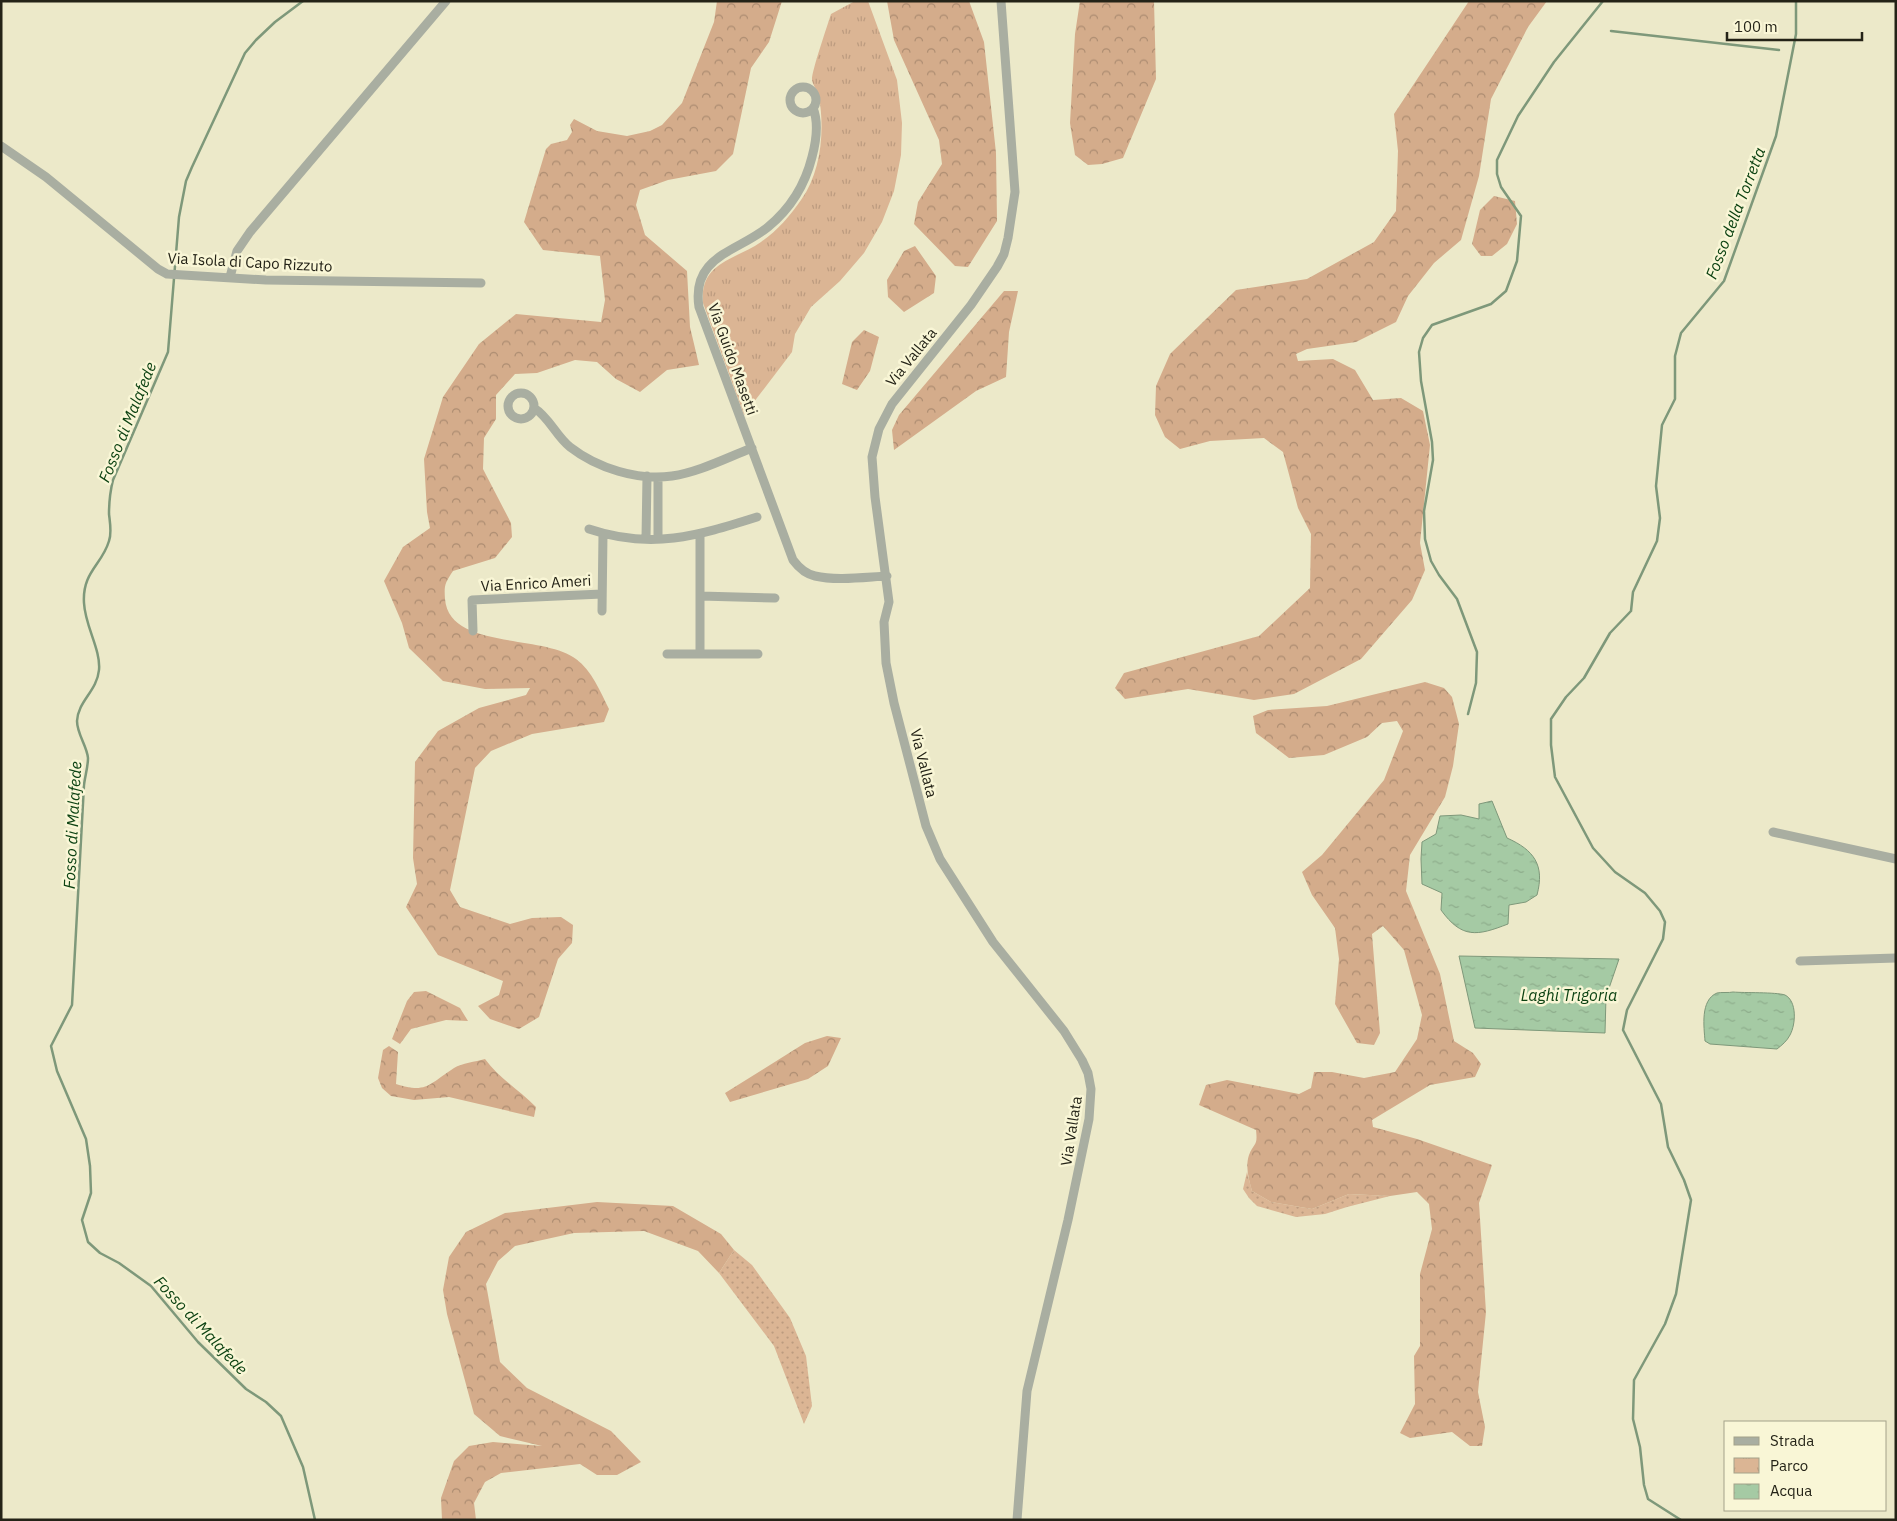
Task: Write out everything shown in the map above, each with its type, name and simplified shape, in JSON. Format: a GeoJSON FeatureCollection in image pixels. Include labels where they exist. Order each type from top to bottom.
{"type":"FeatureCollection","features":[{"type":"Feature","properties":{"kind":"street"},"geometry":{"type":"LineString","coordinates":[[230,276],[235,256],[242,242],[446,1]]}},
{"type":"Feature","properties":{"kind":"street","name":"Via Vallata"},"geometry":{"type":"LineString","coordinates":[[1001,1],[1015,192],[1004,254],[971,305],[892,404],[879,429],[872,457],[875,497],[889,602],[884,622],[886,662],[894,702],[929,834],[944,866],[994,942],[1064,1031],[1082,1060],[1088,1073],[1091,1089],[1086,1137],[1027,1391],[1017,1520]]}},
{"type":"Feature","properties":{"kind":"street","name":"Via Guido Masetti"},"geometry":{"type":"LineString","coordinates":[[813,108],[816,126],[813,154],[807,173],[794,198],[781,215],[768,227],[710,263],[698,287],[698,304],[793,560],[806,573],[822,577],[887,576]]}},
{"type":"Feature","properties":{"kind":"street","name":"Via Isola di Capo Rizzuto"},"geometry":{"type":"LineString","coordinates":[[1,146],[46,177],[158,269],[169,274],[230,276],[266,280],[481,283]]}},
{"type":"Feature","properties":{"kind":"street"},"geometry":{"type":"LineString","coordinates":[[534,408],[541,412],[563,441],[578,453],[612,468],[647,476],[658,477],[684,473],[752,448]]}},
{"type":"Feature","properties":{"kind":"street"},"geometry":{"type":"LineString","coordinates":[[646,539],[647,476]]}},
{"type":"Feature","properties":{"kind":"street"},"geometry":{"type":"LineString","coordinates":[[658,477],[658,539]]}},
{"type":"Feature","properties":{"kind":"street"},"geometry":{"type":"LineString","coordinates":[[589,529],[603,534],[627,538],[679,539],[700,535],[757,517]]}},
{"type":"Feature","properties":{"kind":"street"},"geometry":{"type":"LineString","coordinates":[[602,610],[603,534]]}},
{"type":"Feature","properties":{"kind":"street"},"geometry":{"type":"LineString","coordinates":[[700,535],[700,653]]}},
{"type":"Feature","properties":{"kind":"street","name":"Via Enrico Ameri"},"geometry":{"type":"LineString","coordinates":[[472,631],[472,600],[602,594]]}},
{"type":"Feature","properties":{"kind":"street"},"geometry":{"type":"LineString","coordinates":[[700,596],[775,598]]}},
{"type":"Feature","properties":{"kind":"street"},"geometry":{"type":"LineString","coordinates":[[667,654],[758,654]]}},
{"type":"Feature","properties":{"kind":"street"},"geometry":{"type":"LineString","coordinates":[[1773,832],[1896,858]]}},
{"type":"Feature","properties":{"kind":"street"},"geometry":{"type":"LineString","coordinates":[[1800,961],[1896,958]]}},
{"type":"Feature","properties":{"kind":"green space"},"geometry":{"type":"Polygon","coordinates":[[[717,1],[782,1],[769,42],[751,68],[733,154],[716,171],[668,180],[640,190],[636,205],[645,235],[687,271],[690,327],[699,365],[667,370],[640,392],[616,379],[597,362],[575,360],[537,373],[515,374],[496,395],[496,419],[484,438],[483,469],[511,523],[512,537],[495,558],[453,571],[445,587],[445,599],[450,615],[463,626],[480,634],[561,651],[576,659],[591,675],[609,709],[604,722],[532,734],[491,751],[475,768],[450,890],[460,907],[510,924],[532,918],[561,917],[573,925],[572,943],[558,959],[539,1017],[519,1029],[490,1019],[478,1006],[499,995],[503,981],[438,955],[406,907],[417,884],[413,858],[415,762],[438,731],[479,708],[526,695],[530,688],[485,689],[443,681],[409,648],[402,623],[384,581],[403,547],[430,528],[427,512],[424,459],[443,397],[479,344],[516,314],[601,322],[605,300],[600,256],[543,250],[524,222],[546,149],[551,144],[567,140],[572,132],[570,125],[574,119],[597,131],[627,136],[650,131],[662,125],[682,103],[714,22],[717,1]]]}},
{"type":"Feature","properties":{"kind":"green space"},"geometry":{"type":"Polygon","coordinates":[[[855,1],[868,1],[897,80],[902,123],[901,155],[894,191],[882,222],[864,253],[840,281],[811,307],[795,334],[792,352],[744,415],[703,303],[703,289],[713,270],[722,263],[761,242],[778,228],[808,189],[820,151],[822,124],[819,97],[812,80],[814,68],[831,14],[855,1]]]}},
{"type":"Feature","properties":{"kind":"green space"},"geometry":{"type":"Polygon","coordinates":[[[887,1],[969,1],[984,42],[996,153],[997,221],[968,267],[955,266],[914,224],[918,202],[942,164],[939,140],[894,40],[887,1]]]}},
{"type":"Feature","properties":{"kind":"green space"},"geometry":{"type":"Polygon","coordinates":[[[1080,1],[1154,1],[1156,79],[1123,158],[1102,164],[1088,165],[1075,155],[1070,123],[1075,34],[1080,1]]]}},
{"type":"Feature","properties":{"kind":"green space"},"geometry":{"type":"Polygon","coordinates":[[[1469,1],[1547,1],[1528,27],[1491,99],[1479,176],[1461,240],[1434,263],[1408,296],[1396,322],[1356,342],[1307,349],[1296,354],[1298,361],[1333,359],[1355,370],[1373,400],[1401,398],[1423,411],[1430,445],[1420,543],[1425,570],[1412,600],[1361,659],[1294,694],[1254,700],[1188,689],[1125,699],[1115,688],[1124,673],[1259,636],[1310,588],[1311,534],[1298,508],[1283,452],[1264,438],[1210,441],[1180,449],[1165,437],[1155,415],[1156,386],[1170,354],[1236,290],[1307,279],[1374,242],[1396,211],[1398,151],[1394,114],[1469,1]]]}},
{"type":"Feature","properties":{"kind":"green space"},"geometry":{"type":"Polygon","coordinates":[[[1494,196],[1515,201],[1517,224],[1507,244],[1492,256],[1481,256],[1472,244],[1480,210],[1494,196]]]}},
{"type":"Feature","properties":{"kind":"green space"},"geometry":{"type":"Polygon","coordinates":[[[915,246],[936,276],[934,293],[904,312],[888,297],[887,280],[904,251],[915,246]]]}},
{"type":"Feature","properties":{"kind":"green space"},"geometry":{"type":"Polygon","coordinates":[[[1004,291],[1018,291],[1009,332],[1006,377],[976,391],[894,450],[892,430],[899,415],[1004,291]]]}},
{"type":"Feature","properties":{"kind":"green space"},"geometry":{"type":"Polygon","coordinates":[[[864,330],[879,337],[870,371],[857,390],[842,384],[852,342],[864,330]]]}},
{"type":"Feature","properties":{"kind":"green space"},"geometry":{"type":"Polygon","coordinates":[[[1425,682],[1444,688],[1452,697],[1459,724],[1453,766],[1445,797],[1410,855],[1406,891],[1440,974],[1454,1041],[1473,1053],[1481,1064],[1475,1077],[1430,1085],[1372,1120],[1373,1127],[1417,1139],[1492,1165],[1479,1203],[1486,1312],[1478,1392],[1485,1427],[1482,1446],[1470,1446],[1452,1432],[1410,1438],[1400,1433],[1415,1404],[1414,1356],[1420,1346],[1420,1274],[1432,1229],[1429,1204],[1417,1192],[1390,1196],[1349,1194],[1312,1209],[1271,1202],[1252,1191],[1247,1169],[1249,1155],[1256,1142],[1256,1130],[1199,1105],[1206,1085],[1227,1080],[1299,1094],[1311,1088],[1314,1072],[1332,1072],[1364,1078],[1395,1072],[1417,1039],[1422,1015],[1404,950],[1383,926],[1372,934],[1380,1033],[1374,1045],[1357,1043],[1335,1004],[1339,959],[1335,928],[1312,895],[1302,872],[1322,855],[1384,780],[1403,731],[1397,721],[1382,723],[1367,737],[1324,755],[1289,758],[1256,733],[1253,716],[1268,710],[1327,706],[1425,682]]]}},
{"type":"Feature","properties":{"kind":"green space"},"geometry":{"type":"Polygon","coordinates":[[[426,991],[460,1008],[468,1021],[446,1020],[411,1029],[400,1044],[392,1039],[407,1001],[414,992],[426,991]]]}},
{"type":"Feature","properties":{"kind":"green space"},"geometry":{"type":"Polygon","coordinates":[[[827,1036],[841,1038],[828,1066],[808,1079],[730,1102],[725,1093],[805,1043],[827,1036]]]}},
{"type":"Feature","properties":{"kind":"green space"},"geometry":{"type":"Polygon","coordinates":[[[389,1046],[398,1052],[396,1084],[421,1088],[433,1083],[457,1066],[485,1059],[496,1072],[536,1107],[534,1117],[449,1097],[414,1100],[391,1096],[382,1088],[378,1078],[383,1050],[389,1046]]]}},
{"type":"Feature","properties":{"kind":"green space"},"geometry":{"type":"Polygon","coordinates":[[[1247,1172],[1252,1191],[1271,1202],[1312,1209],[1349,1194],[1390,1196],[1325,1214],[1296,1217],[1257,1206],[1243,1189],[1247,1172]]]}},
{"type":"Feature","properties":{"kind":"green space"},"geometry":{"type":"Polygon","coordinates":[[[597,1202],[673,1206],[721,1234],[734,1250],[719,1273],[698,1251],[644,1231],[574,1233],[515,1246],[498,1261],[486,1284],[500,1362],[527,1388],[611,1431],[641,1462],[617,1475],[597,1475],[580,1464],[501,1473],[485,1482],[474,1503],[476,1520],[442,1520],[441,1498],[454,1461],[469,1446],[493,1442],[542,1446],[500,1436],[474,1414],[447,1314],[443,1290],[449,1257],[466,1232],[505,1213],[597,1202]]]}},
{"type":"Feature","properties":{"kind":"green space"},"geometry":{"type":"Polygon","coordinates":[[[734,1250],[752,1265],[790,1318],[806,1356],[812,1406],[804,1424],[774,1346],[719,1273],[734,1250]]]}},
{"type":"Feature","properties":{"kind":"water"},"geometry":{"type":"Polygon","coordinates":[[[1492,801],[1507,838],[1524,848],[1535,860],[1538,867],[1539,884],[1537,895],[1526,902],[1509,905],[1508,924],[1487,931],[1471,932],[1456,926],[1441,910],[1442,893],[1422,884],[1422,842],[1436,834],[1440,816],[1461,815],[1479,819],[1479,804],[1492,801]]]}},
{"type":"Feature","properties":{"kind":"water","name":"Laghi Trigoria"},"geometry":{"type":"Polygon","coordinates":[[[1459,956],[1619,959],[1606,997],[1605,1033],[1475,1028],[1459,956]]]}},
{"type":"Feature","properties":{"kind":"water"},"geometry":{"type":"Polygon","coordinates":[[[1717,993],[1775,993],[1789,998],[1792,1002],[1794,1019],[1792,1030],[1784,1043],[1777,1049],[1710,1044],[1705,1041],[1704,1014],[1708,1001],[1717,993]]]}},
{"type":"Feature","properties":{"kind":"waterway","name":"Fosso di Malafede"},"geometry":{"type":"LineString","coordinates":[[303,1],[275,22],[245,53],[186,181],[179,217],[168,352],[113,480],[109,506],[110,538],[106,549],[89,576],[84,592],[85,612],[98,654],[99,670],[95,684],[78,714],[77,721],[86,749],[88,765],[84,785],[72,1005],[51,1046],[57,1071],[86,1139],[91,1193],[82,1220],[88,1242],[100,1253],[119,1263],[151,1286],[198,1342],[246,1389],[266,1402],[281,1416],[303,1467],[315,1520]]}},
{"type":"Feature","properties":{"kind":"waterway"},"geometry":{"type":"LineString","coordinates":[[1468,714],[1476,683],[1477,652],[1457,599],[1431,561],[1425,539],[1424,511],[1433,460],[1432,442],[1421,381],[1419,352],[1423,338],[1432,325],[1491,304],[1506,291],[1517,261],[1521,216],[1501,187],[1497,174],[1497,160],[1518,116],[1554,62],[1603,1]]}},
{"type":"Feature","properties":{"kind":"waterway","name":"Fosso della Torretta"},"geometry":{"type":"LineString","coordinates":[[1681,1520],[1648,1499],[1644,1485],[1640,1447],[1633,1419],[1634,1380],[1665,1324],[1676,1294],[1691,1200],[1684,1180],[1668,1147],[1661,1104],[1623,1030],[1627,1010],[1663,939],[1665,922],[1660,911],[1645,893],[1615,872],[1593,848],[1555,777],[1551,745],[1551,719],[1566,697],[1584,678],[1610,633],[1631,611],[1633,592],[1657,541],[1660,518],[1656,486],[1662,425],[1675,399],[1675,356],[1681,333],[1724,281],[1776,136],[1796,34],[1796,1]]}},
{"type":"Feature","properties":{"kind":"waterway"},"geometry":{"type":"LineString","coordinates":[[1611,31],[1779,50]]}}]}
